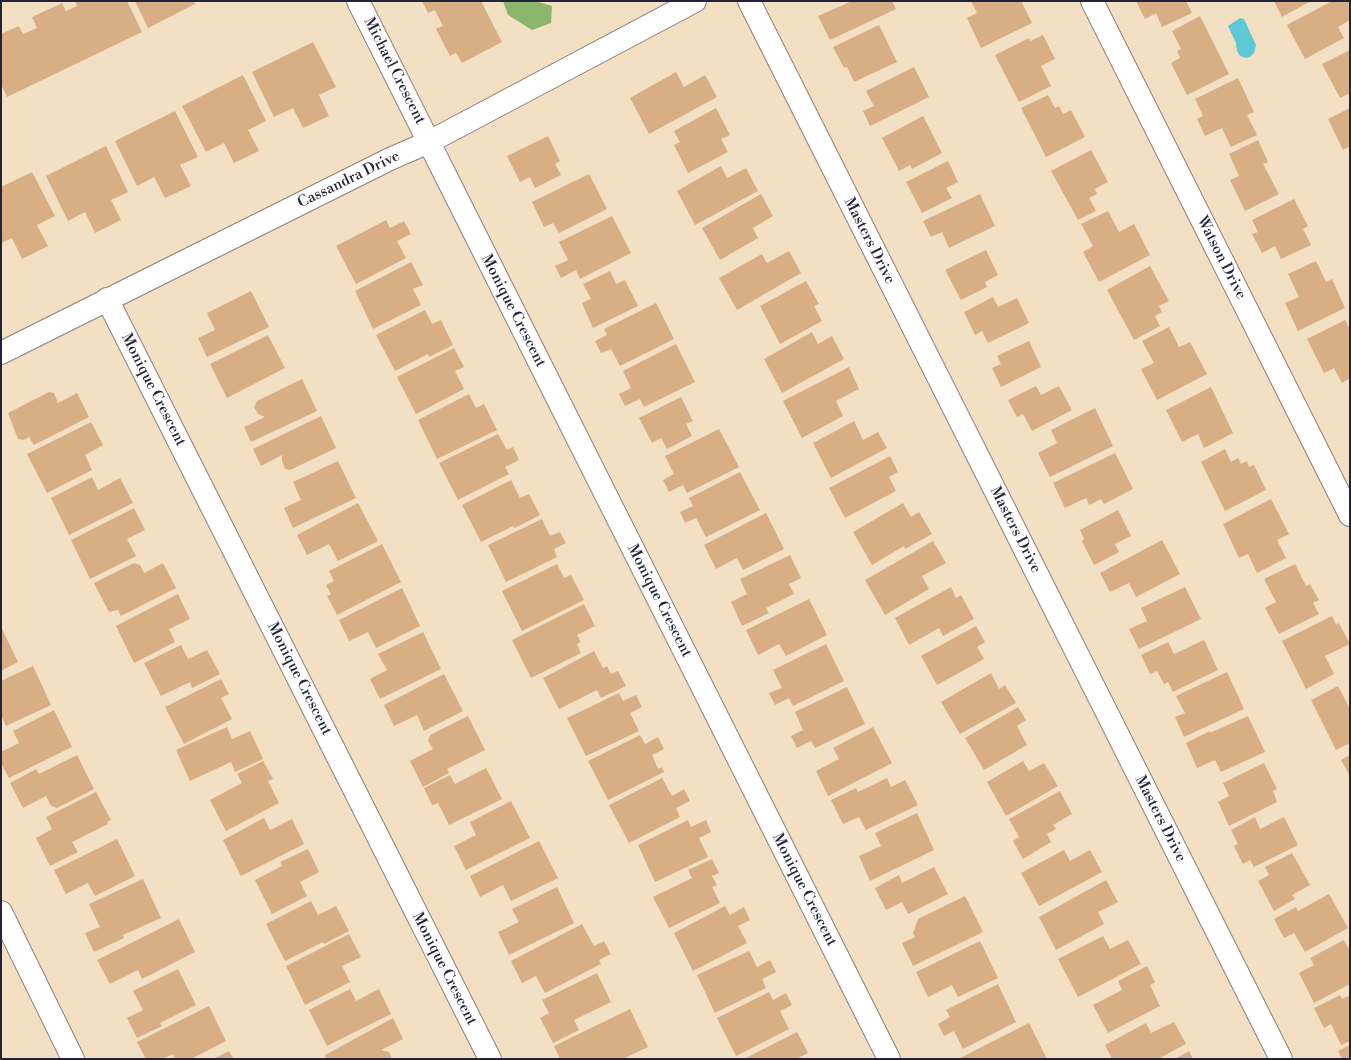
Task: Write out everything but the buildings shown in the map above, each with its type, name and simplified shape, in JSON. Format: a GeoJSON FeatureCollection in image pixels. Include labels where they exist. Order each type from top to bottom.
{"type":"FeatureCollection","features":[{"type":"Feature","properties":{"kind":"street","name":"Michael Crescent"},"geometry":{"type":"LineString","coordinates":[[358,1],[429,142]]}},
{"type":"Feature","properties":{"kind":"street","name":"Cassandra Drive"},"geometry":{"type":"LineString","coordinates":[[1,353],[390,159],[429,142],[695,1]]}},
{"type":"Feature","properties":{"kind":"street","name":"Masters Drive"},"geometry":{"type":"LineString","coordinates":[[748,1],[1281,1059]]}},
{"type":"Feature","properties":{"kind":"street","name":"Watson Drive"},"geometry":{"type":"LineString","coordinates":[[1092,1],[1350,515]]}},
{"type":"Feature","properties":{"kind":"street","name":"Monique Crescent"},"geometry":{"type":"LineString","coordinates":[[429,142],[889,1059]]}},
{"type":"Feature","properties":{"kind":"street","name":"Monique Crescent"},"geometry":{"type":"LineString","coordinates":[[107,299],[490,1059]]}},
{"type":"Feature","properties":{"kind":"street"},"geometry":{"type":"LineString","coordinates":[[1,912],[73,1059]]}},
{"type":"Feature","properties":{"kind":"green space"},"geometry":{"type":"Polygon","coordinates":[[[503,1],[535,1],[552,6],[551,23],[532,30],[508,15],[503,1]]]}},
{"type":"Feature","properties":{"kind":"water"},"geometry":{"type":"Polygon","coordinates":[[[1240,18],[1244,19],[1256,45],[1254,53],[1250,57],[1246,58],[1240,56],[1237,51],[1236,43],[1228,26],[1240,18]]]}}]}
